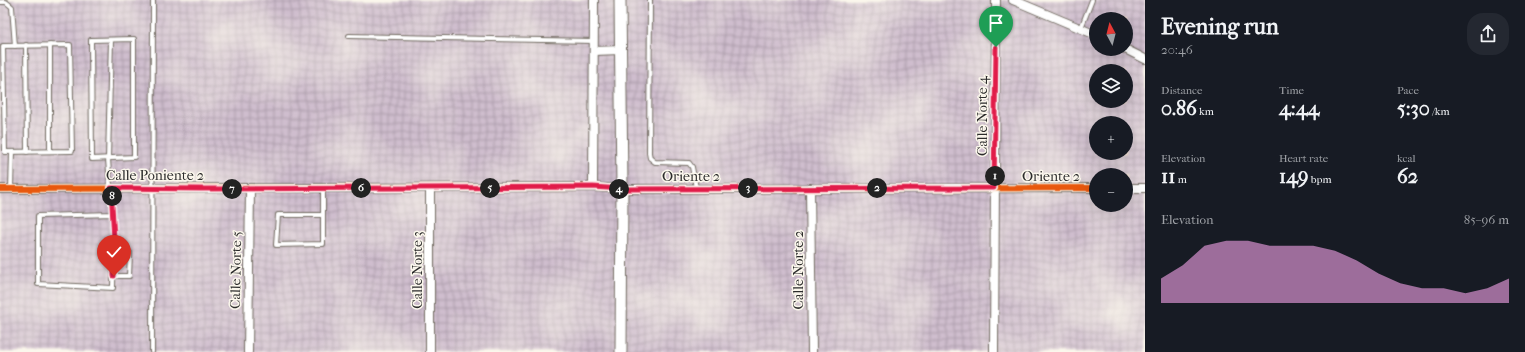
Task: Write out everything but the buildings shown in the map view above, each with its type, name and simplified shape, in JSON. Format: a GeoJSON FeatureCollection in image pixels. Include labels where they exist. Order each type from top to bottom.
{"type":"FeatureCollection","features":[{"type":"Feature","properties":{"kind":"street"},"geometry":{"type":"LineString","coordinates":[[593,187],[594,0]]}},
{"type":"Feature","properties":{"kind":"street"},"geometry":{"type":"LineString","coordinates":[[620,0],[622,189],[621,352]]}},
{"type":"Feature","properties":{"kind":"street","name":"Calle Norte 4"},"geometry":{"type":"LineString","coordinates":[[994,352],[996,0]]}},
{"type":"Feature","properties":{"kind":"street"},"geometry":{"type":"LineString","coordinates":[[1013,0],[1089,32]]}},
{"type":"Feature","properties":{"kind":"street"},"geometry":{"type":"LineString","coordinates":[[594,51],[620,50]]}},
{"type":"Feature","properties":{"kind":"street"},"geometry":{"type":"LineString","coordinates":[[1133,53],[1145,59]]}},
{"type":"Feature","properties":{"kind":"street","name":"Calle Poniente 2"},"geometry":{"type":"LineString","coordinates":[[0,189],[593,187],[622,189]]}},
{"type":"Feature","properties":{"kind":"street","name":"Calle Norte 5"},"geometry":{"type":"LineString","coordinates":[[248,352],[250,188]]}},
{"type":"Feature","properties":{"kind":"street","name":"Calle Norte 3"},"geometry":{"type":"LineString","coordinates":[[430,188],[430,352]]}},
{"type":"Feature","properties":{"kind":"street","name":"Calle Norte 2"},"geometry":{"type":"LineString","coordinates":[[810,188],[812,352]]}},
{"type":"Feature","properties":{"kind":"street","name":"Oriente 2"},"geometry":{"type":"LineString","coordinates":[[622,189],[1089,188]]}},
{"type":"Feature","properties":{"kind":"street"},"geometry":{"type":"LineString","coordinates":[[1133,188],[1145,188]]}},
{"type":"Feature","properties":{"kind":"lane"},"geometry":{"type":"LineString","coordinates":[[152,352],[153,0]]}},
{"type":"Feature","properties":{"kind":"lane"},"geometry":{"type":"LineString","coordinates":[[650,0],[650,158],[655,162],[689,163],[692,167],[696,188]]}},
{"type":"Feature","properties":{"kind":"lane"},"geometry":{"type":"LineString","coordinates":[[1081,28],[1092,0]]}},
{"type":"Feature","properties":{"kind":"lane"},"geometry":{"type":"LineString","coordinates":[[0,2],[6,2],[12,7],[15,46]]}},
{"type":"Feature","properties":{"kind":"lane"},"geometry":{"type":"LineString","coordinates":[[349,36],[594,41]]}},
{"type":"Feature","properties":{"kind":"lane"},"geometry":{"type":"LineString","coordinates":[[134,39],[134,157],[108,159],[92,159],[91,40],[134,39]]}},
{"type":"Feature","properties":{"kind":"lane"},"geometry":{"type":"LineString","coordinates":[[111,40],[108,159],[111,188],[112,214],[114,276],[113,288],[38,284],[38,216],[112,214]]}},
{"type":"Feature","properties":{"kind":"lane"},"geometry":{"type":"LineString","coordinates":[[26,45],[27,152]]}},
{"type":"Feature","properties":{"kind":"lane"},"geometry":{"type":"LineString","coordinates":[[50,45],[50,151]]}},
{"type":"Feature","properties":{"kind":"lane"},"geometry":{"type":"LineString","coordinates":[[70,45],[72,151],[5,152],[3,46],[15,46],[70,45]]}},
{"type":"Feature","properties":{"kind":"lane"},"geometry":{"type":"LineString","coordinates":[[11,189],[12,152]]}},
{"type":"Feature","properties":{"kind":"lane"},"geometry":{"type":"LineString","coordinates":[[323,188],[323,215],[323,244],[276,245],[278,215],[323,215]]}},
{"type":"Feature","properties":{"kind":"lane"},"geometry":{"type":"LineString","coordinates":[[114,276],[130,276],[130,252]]}},
{"type":"Feature","properties":{"kind":"shaded area"},"geometry":{"type":"Polygon","coordinates":[[[0,0],[1145,0],[1145,352],[0,352],[0,0]]]}},
{"type":"Feature","properties":{"kind":"cycle path"},"geometry":{"type":"LineString","coordinates":[[0,189],[593,187],[622,189],[1089,188]]}},
{"type":"Feature","properties":{"kind":"route"},"geometry":{"type":"LineString","coordinates":[[114,276],[114,239],[111,188],[994,188],[996,47]]}}]}
